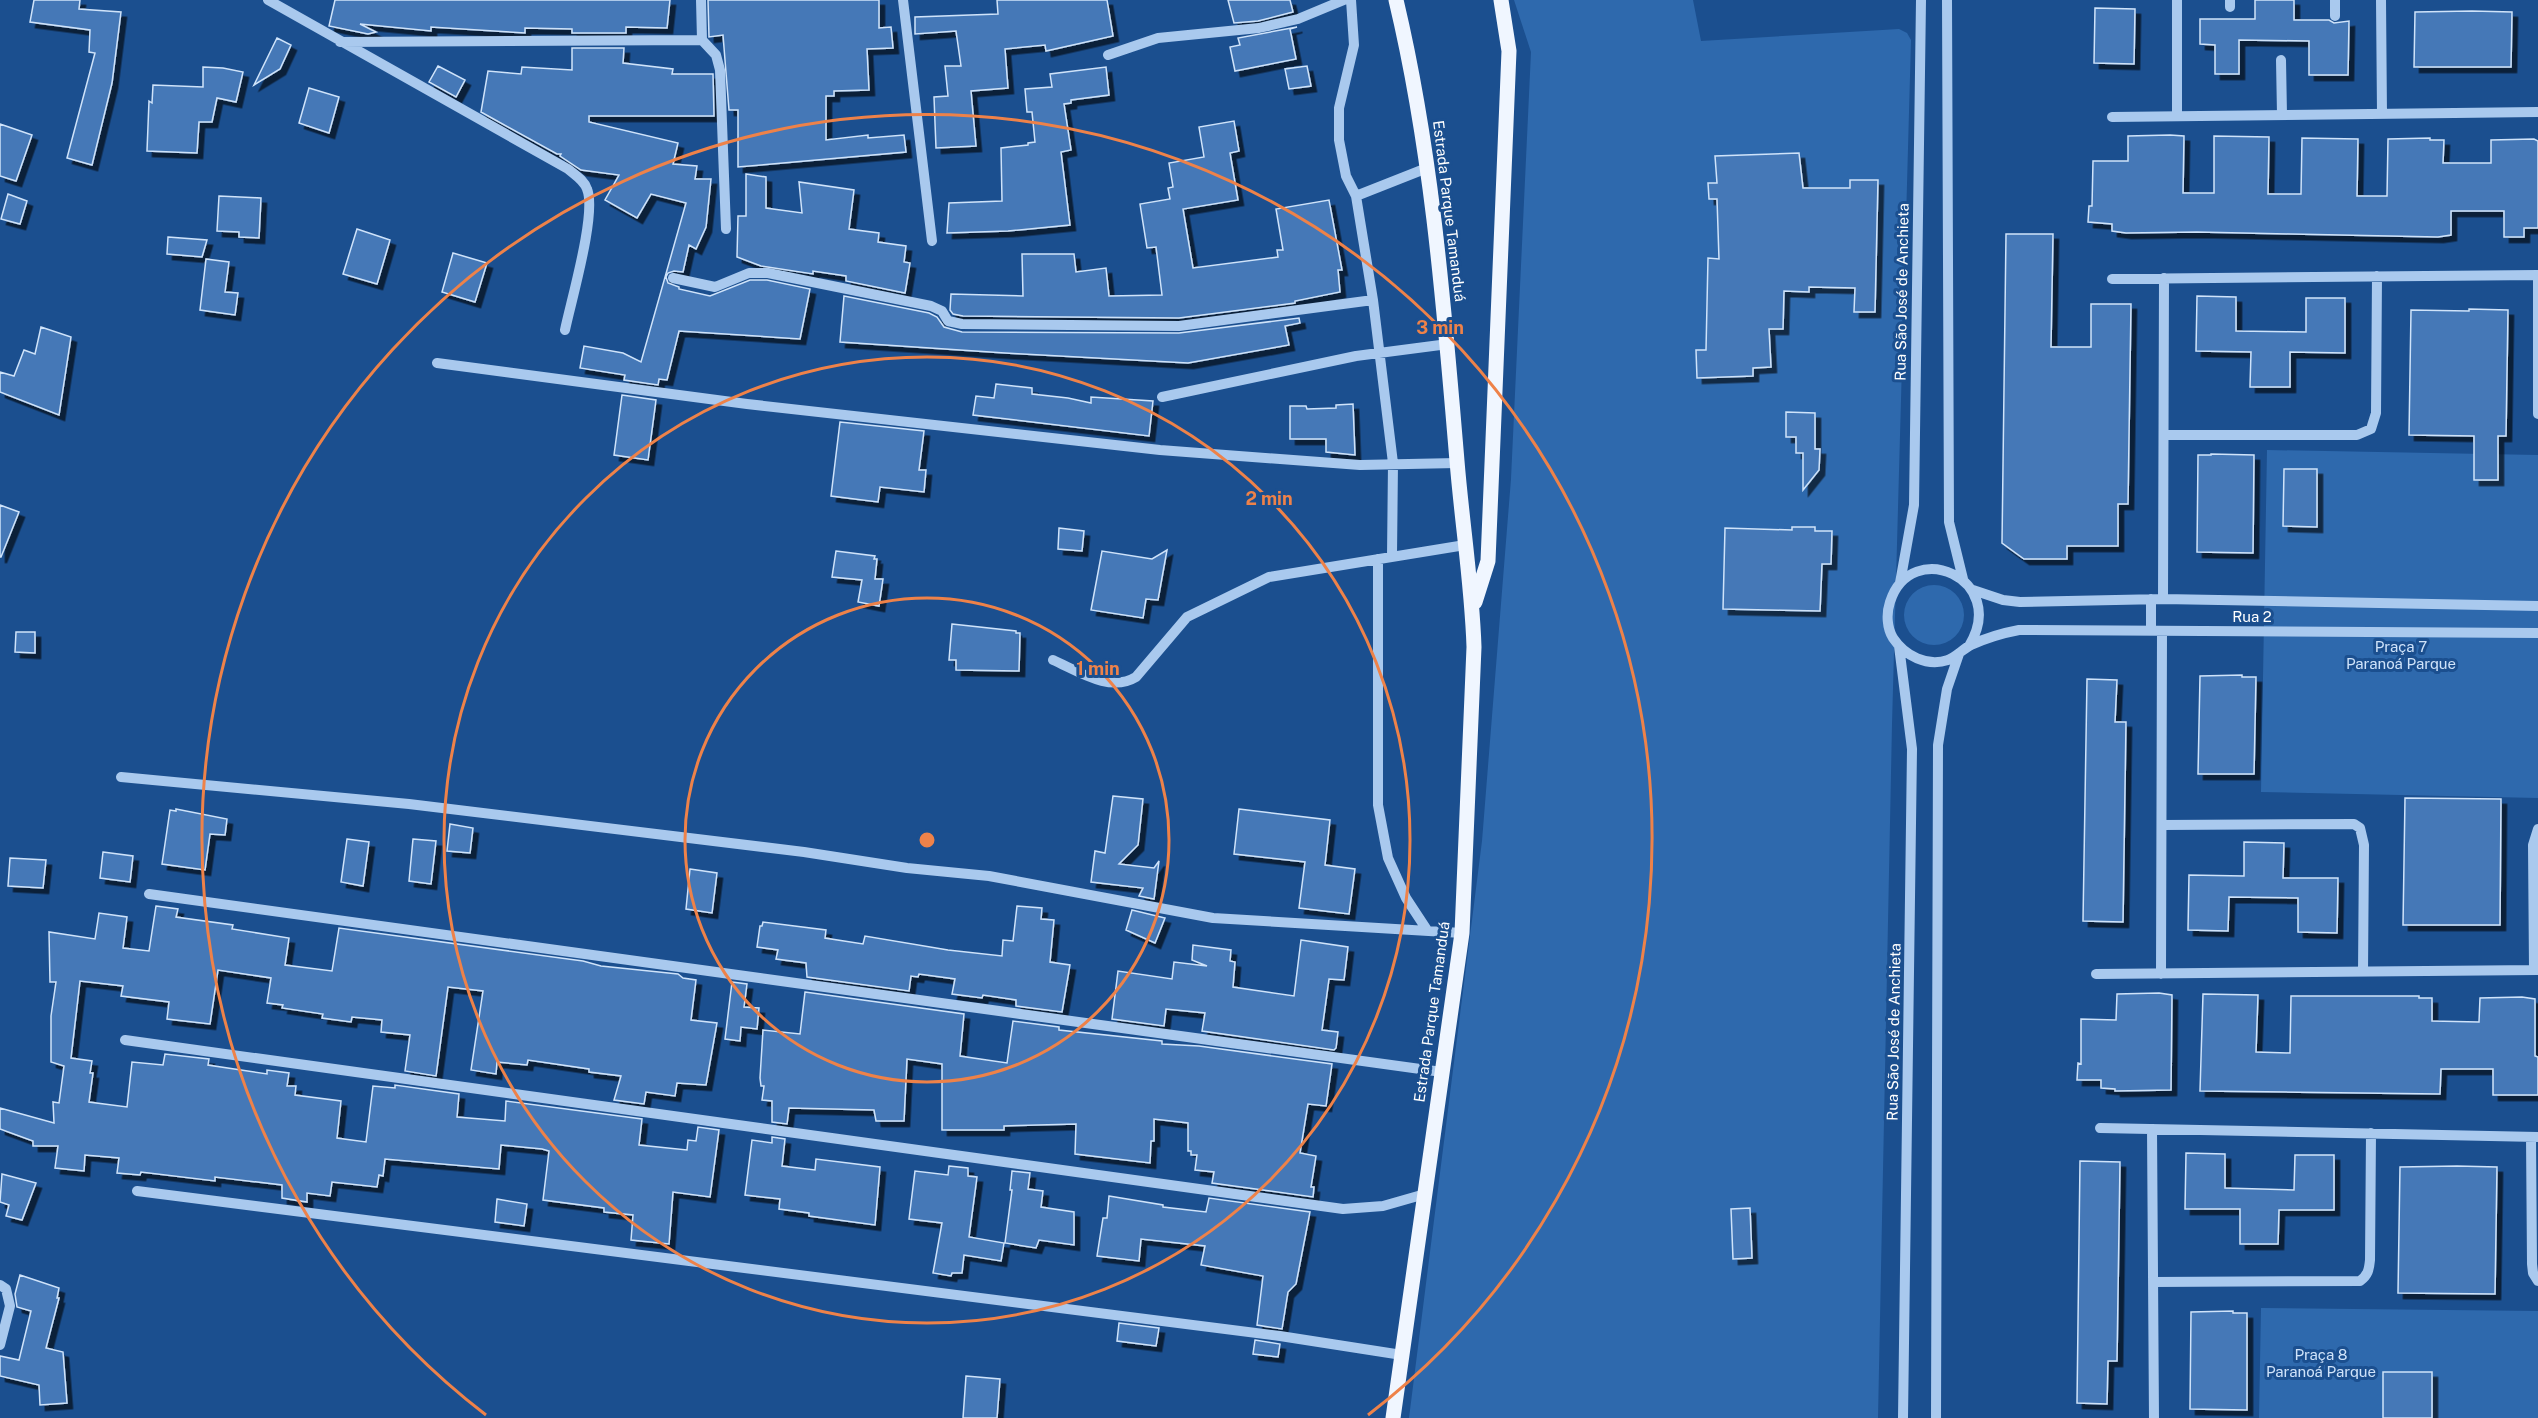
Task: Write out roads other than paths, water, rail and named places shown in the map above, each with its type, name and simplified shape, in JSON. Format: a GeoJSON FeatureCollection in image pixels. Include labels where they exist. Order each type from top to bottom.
{"type":"FeatureCollection","features":[{"type":"Feature","properties":{"kind":"main road","name":"Estrada Parque Tamanduá"},"geometry":{"type":"LineString","coordinates":[[1393,1418],[1462,933],[1474,647],[1473,608],[1457,463],[1448,344],[1427,168],[1407,46],[1396,0]]}},
{"type":"Feature","properties":{"kind":"main road","name":"Estrada Parque Tamanduá"},"geometry":{"type":"LineString","coordinates":[[1473,608],[1488,561],[1509,51],[1501,0]]}},
{"type":"Feature","properties":{"kind":"street"},"geometry":{"type":"LineString","coordinates":[[268,0],[568,170],[583,182],[589,191],[589,219],[565,330]]}},
{"type":"Feature","properties":{"kind":"street"},"geometry":{"type":"LineString","coordinates":[[701,0],[702,40],[716,55],[720,70],[726,229]]}},
{"type":"Feature","properties":{"kind":"street"},"geometry":{"type":"LineString","coordinates":[[903,0],[932,241]]}},
{"type":"Feature","properties":{"kind":"street"},"geometry":{"type":"LineString","coordinates":[[1108,55],[1158,38],[1260,28],[1298,19],[1344,0]]}},
{"type":"Feature","properties":{"kind":"street"},"geometry":{"type":"LineString","coordinates":[[1351,0],[1354,45],[1339,108],[1339,140],[1346,176],[1356,196],[1380,352],[1394,463],[1392,556]]}},
{"type":"Feature","properties":{"kind":"street","name":"Rua São José de Anchieta"},"geometry":{"type":"LineString","coordinates":[[1903,1418],[1912,749],[1899,646],[1891,635],[1888,621],[1890,601],[1900,583],[1914,505],[1921,0]]}},
{"type":"Feature","properties":{"kind":"street"},"geometry":{"type":"LineString","coordinates":[[1947,0],[1950,522],[1962,579]]}},
{"type":"Feature","properties":{"kind":"street"},"geometry":{"type":"LineString","coordinates":[[2177,0],[2177,116]]}},
{"type":"Feature","properties":{"kind":"street"},"geometry":{"type":"LineString","coordinates":[[2335,0],[2335,16]]}},
{"type":"Feature","properties":{"kind":"street"},"geometry":{"type":"LineString","coordinates":[[2381,0],[2382,114]]}},
{"type":"Feature","properties":{"kind":"street"},"geometry":{"type":"LineString","coordinates":[[339,42],[702,40]]}},
{"type":"Feature","properties":{"kind":"street"},"geometry":{"type":"LineString","coordinates":[[2281,60],[2282,115]]}},
{"type":"Feature","properties":{"kind":"street"},"geometry":{"type":"LineString","coordinates":[[2112,117],[2538,112]]}},
{"type":"Feature","properties":{"kind":"street"},"geometry":{"type":"LineString","coordinates":[[1356,196],[1427,168]]}},
{"type":"Feature","properties":{"kind":"street"},"geometry":{"type":"LineString","coordinates":[[673,278],[715,287],[749,273],[768,273],[931,306],[942,312],[948,321],[962,324],[1179,326],[1373,300]]}},
{"type":"Feature","properties":{"kind":"street"},"geometry":{"type":"LineString","coordinates":[[2112,279],[2538,275],[2538,414]]}},
{"type":"Feature","properties":{"kind":"street"},"geometry":{"type":"LineString","coordinates":[[2164,435],[2357,435],[2371,429],[2376,413],[2376,276]]}},
{"type":"Feature","properties":{"kind":"street"},"geometry":{"type":"LineString","coordinates":[[2163,599],[2164,279]]}},
{"type":"Feature","properties":{"kind":"street"},"geometry":{"type":"LineString","coordinates":[[1162,397],[1380,352],[1448,344]]}},
{"type":"Feature","properties":{"kind":"street"},"geometry":{"type":"LineString","coordinates":[[436,363],[747,404],[1160,450],[1360,465],[1457,463]]}},
{"type":"Feature","properties":{"kind":"street"},"geometry":{"type":"LineString","coordinates":[[1053,660],[1101,682],[1125,684],[1136,677],[1187,617],[1269,577],[1465,545]]}},
{"type":"Feature","properties":{"kind":"street"},"geometry":{"type":"LineString","coordinates":[[1378,559],[1378,805],[1388,858],[1406,898],[1427,930]]}},
{"type":"Feature","properties":{"kind":"street"},"geometry":{"type":"LineString","coordinates":[[1899,646],[1915,658],[1934,662],[1947,660],[1969,646],[1977,633],[1980,619],[1978,604],[1972,590],[1962,579],[1944,571],[1924,570],[1911,574],[1900,583]]}},
{"type":"Feature","properties":{"kind":"street","name":"Rua 2"},"geometry":{"type":"LineString","coordinates":[[1972,590],[2003,600],[2020,602],[2163,599],[2538,606]]}},
{"type":"Feature","properties":{"kind":"street"},"geometry":{"type":"LineString","coordinates":[[2151,599],[2156,631],[2162,825],[2161,974]]}},
{"type":"Feature","properties":{"kind":"street","name":"Rua 2"},"geometry":{"type":"LineString","coordinates":[[1969,646],[2019,630],[2538,633]]}},
{"type":"Feature","properties":{"kind":"street"},"geometry":{"type":"LineString","coordinates":[[1936,1418],[1938,745],[1947,689],[1959,654]]}},
{"type":"Feature","properties":{"kind":"street"},"geometry":{"type":"LineString","coordinates":[[121,777],[409,804],[804,852],[907,868],[989,876],[1213,918],[1462,933]]}},
{"type":"Feature","properties":{"kind":"street"},"geometry":{"type":"LineString","coordinates":[[2162,825],[2354,824],[2360,828],[2364,845],[2363,972]]}},
{"type":"Feature","properties":{"kind":"street"},"geometry":{"type":"LineString","coordinates":[[2096,975],[2536,970],[2533,845],[2538,829]]}},
{"type":"Feature","properties":{"kind":"street"},"geometry":{"type":"LineString","coordinates":[[149,894],[1442,1072]]}},
{"type":"Feature","properties":{"kind":"street"},"geometry":{"type":"LineString","coordinates":[[125,1040],[1343,1209],[1383,1206],[1425,1194]]}},
{"type":"Feature","properties":{"kind":"street"},"geometry":{"type":"LineString","coordinates":[[2100,1128],[2535,1137],[2532,1264],[2533,1273],[2538,1281]]}},
{"type":"Feature","properties":{"kind":"street"},"geometry":{"type":"LineString","coordinates":[[2152,1129],[2154,1418]]}},
{"type":"Feature","properties":{"kind":"street"},"geometry":{"type":"LineString","coordinates":[[2153,1282],[2360,1281],[2366,1277],[2370,1260],[2371,1133]]}},
{"type":"Feature","properties":{"kind":"street"},"geometry":{"type":"LineString","coordinates":[[137,1191],[1280,1336],[1402,1355]]}},
{"type":"Feature","properties":{"kind":"street"},"geometry":{"type":"LineString","coordinates":[[0,1286],[6,1289],[10,1306],[0,1345]]}},
{"type":"Feature","properties":{"kind":"park label","name":"Praça 7 Paranoá Parque"},"geometry":{"type":"Point","coordinates":[2401,656]}},
{"type":"Feature","properties":{"kind":"park label","name":"Praça 8 Paranoá Parque"},"geometry":{"type":"Point","coordinates":[2321,1364]}}]}
